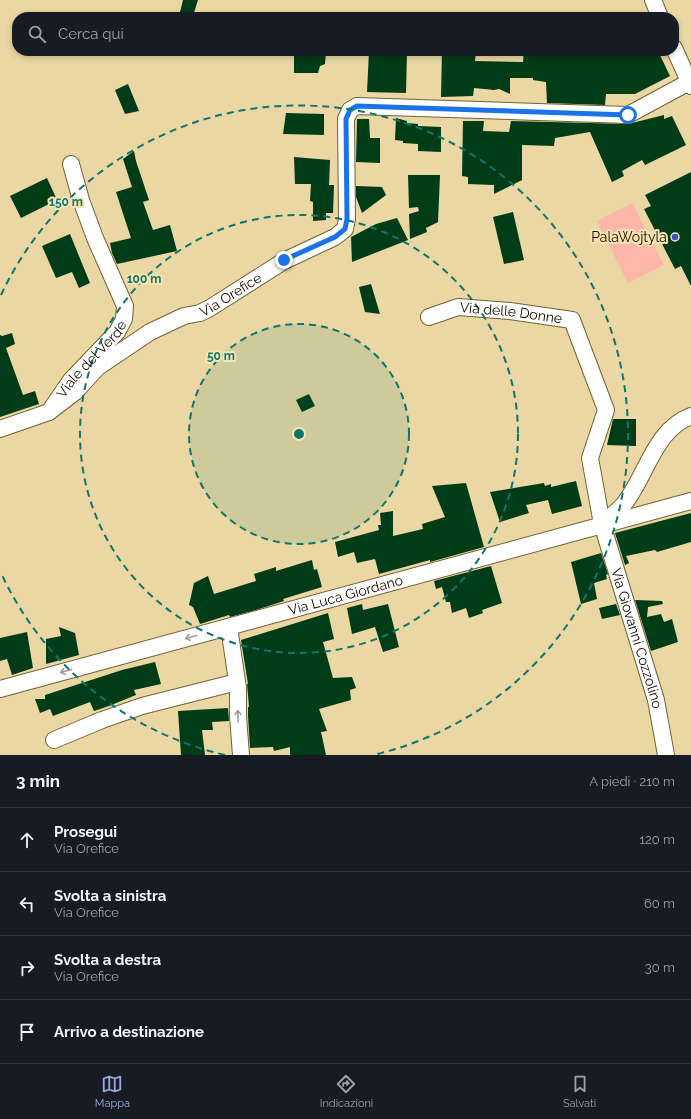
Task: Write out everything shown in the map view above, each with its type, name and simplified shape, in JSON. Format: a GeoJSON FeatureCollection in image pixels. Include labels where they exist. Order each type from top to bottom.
{"type":"FeatureCollection","features":[{"type":"Feature","properties":{"kind":"street"},"geometry":{"type":"LineString","coordinates":[[653,0],[658,12]]}},
{"type":"Feature","properties":{"kind":"street"},"geometry":{"type":"LineString","coordinates":[[678,56],[690,83]]}},
{"type":"Feature","properties":{"kind":"street","name":"Via Orefice"},"geometry":{"type":"LineString","coordinates":[[49,412],[75,392],[98,367],[150,332],[184,316],[200,314],[284,260],[335,237],[345,229],[347,219],[346,119],[350,110],[357,106],[628,115],[690,83]]}},
{"type":"Feature","properties":{"kind":"street","name":"Viale del Verde"},"geometry":{"type":"LineString","coordinates":[[0,429],[49,412],[71,380],[117,332],[124,319],[125,306],[95,238],[81,200],[71,164]]}},
{"type":"Feature","properties":{"kind":"street","name":"Via delle Donne"},"geometry":{"type":"LineString","coordinates":[[429,317],[458,308],[510,311],[572,320],[606,410],[590,458],[602,524]]}},
{"type":"Feature","properties":{"kind":"street"},"geometry":{"type":"LineString","coordinates":[[602,524],[624,504],[665,434],[676,424],[691,416]]}},
{"type":"Feature","properties":{"kind":"street","name":"Via Luca Giordano"},"geometry":{"type":"LineString","coordinates":[[0,689],[691,500]]}},
{"type":"Feature","properties":{"kind":"street","name":"Via Giovanni Cozzolino"},"geometry":{"type":"LineString","coordinates":[[602,524],[656,700],[666,755]]}},
{"type":"Feature","properties":{"kind":"street"},"geometry":{"type":"LineString","coordinates":[[229,627],[237,682],[241,755]]}},
{"type":"Feature","properties":{"kind":"street"},"geometry":{"type":"LineString","coordinates":[[54,740],[102,720],[142,706],[237,682]]}},
{"type":"Feature","properties":{"kind":"shaded area"},"geometry":{"type":"Polygon","coordinates":[[[632,203],[664,265],[628,283],[597,221],[632,203]]]}},
{"type":"Feature","properties":{"kind":"building"},"geometry":{"type":"Polygon","coordinates":[[[183,0],[198,0],[194,12],[180,12],[183,0]]]}},
{"type":"Feature","properties":{"kind":"building"},"geometry":{"type":"Polygon","coordinates":[[[294,56],[326,56],[325,64],[320,66],[318,73],[294,73],[294,56]]]}},
{"type":"Feature","properties":{"kind":"building"},"geometry":{"type":"Polygon","coordinates":[[[369,56],[407,56],[406,93],[367,92],[369,56]]]}},
{"type":"Feature","properties":{"kind":"building"},"geometry":{"type":"Polygon","coordinates":[[[442,56],[476,56],[475,61],[523,62],[524,56],[660,56],[670,76],[635,94],[606,94],[605,105],[547,103],[546,82],[533,80],[533,78],[510,78],[510,94],[499,89],[474,88],[473,96],[441,97],[442,56]]]}},
{"type":"Feature","properties":{"kind":"building"},"geometry":{"type":"Polygon","coordinates":[[[128,84],[139,111],[125,114],[115,90],[128,84]]]}},
{"type":"Feature","properties":{"kind":"building"},"geometry":{"type":"Polygon","coordinates":[[[286,113],[324,114],[324,135],[283,134],[286,113]]]}},
{"type":"Feature","properties":{"kind":"building"},"geometry":{"type":"Polygon","coordinates":[[[664,115],[664,119],[672,116],[686,145],[645,165],[642,160],[622,171],[624,176],[612,182],[590,132],[555,138],[554,146],[522,145],[522,180],[494,194],[494,185],[468,184],[468,177],[462,176],[463,121],[484,121],[483,131],[509,132],[511,121],[628,124],[664,115]]]}},
{"type":"Feature","properties":{"kind":"building"},"geometry":{"type":"Polygon","coordinates":[[[396,118],[407,121],[407,123],[418,124],[418,126],[441,127],[441,152],[418,151],[418,144],[403,143],[403,141],[395,140],[396,118]]]}},
{"type":"Feature","properties":{"kind":"building"},"geometry":{"type":"Polygon","coordinates":[[[357,119],[369,119],[370,138],[380,138],[380,163],[356,162],[357,119]]]}},
{"type":"Feature","properties":{"kind":"building"},"geometry":{"type":"Polygon","coordinates":[[[134,151],[149,200],[143,202],[153,230],[170,225],[177,251],[117,264],[112,253],[110,243],[131,238],[116,192],[132,187],[123,159],[134,151]]]}},
{"type":"Feature","properties":{"kind":"building"},"geometry":{"type":"Polygon","coordinates":[[[294,157],[330,160],[329,185],[334,185],[333,213],[326,213],[326,220],[313,221],[313,202],[310,201],[311,184],[295,184],[294,157]]]}},
{"type":"Feature","properties":{"kind":"building","name":"PalaWojtyla"},"geometry":{"type":"Polygon","coordinates":[[[691,172],[691,286],[681,266],[675,269],[644,209],[651,206],[645,195],[691,172]]]}},
{"type":"Feature","properties":{"kind":"building"},"geometry":{"type":"Polygon","coordinates":[[[408,175],[440,175],[438,222],[426,228],[427,232],[410,239],[409,214],[419,211],[418,207],[409,208],[408,175]]]}},
{"type":"Feature","properties":{"kind":"building"},"geometry":{"type":"Polygon","coordinates":[[[47,178],[57,200],[21,218],[10,196],[47,178]]]}},
{"type":"Feature","properties":{"kind":"building"},"geometry":{"type":"Polygon","coordinates":[[[356,186],[382,187],[386,195],[362,213],[356,197],[356,186]]]}},
{"type":"Feature","properties":{"kind":"building"},"geometry":{"type":"Polygon","coordinates":[[[513,212],[524,260],[504,264],[493,217],[513,212]]]}},
{"type":"Feature","properties":{"kind":"building"},"geometry":{"type":"Polygon","coordinates":[[[397,218],[408,240],[352,262],[351,237],[376,224],[397,218]]]}},
{"type":"Feature","properties":{"kind":"building"},"geometry":{"type":"Polygon","coordinates":[[[70,234],[90,283],[79,288],[72,272],[56,278],[42,246],[70,234]]]}},
{"type":"Feature","properties":{"kind":"building"},"geometry":{"type":"Polygon","coordinates":[[[371,284],[380,314],[365,312],[359,287],[371,284]]]}},
{"type":"Feature","properties":{"kind":"building"},"geometry":{"type":"Polygon","coordinates":[[[12,333],[15,344],[6,348],[23,395],[35,391],[39,404],[0,417],[0,335],[2,336],[12,333]]]}},
{"type":"Feature","properties":{"kind":"building"},"geometry":{"type":"Polygon","coordinates":[[[309,394],[315,406],[302,412],[296,400],[309,394]]]}},
{"type":"Feature","properties":{"kind":"building"},"geometry":{"type":"Polygon","coordinates":[[[613,419],[636,419],[636,446],[607,445],[613,419]]]}},
{"type":"Feature","properties":{"kind":"building"},"geometry":{"type":"Polygon","coordinates":[[[576,481],[582,506],[552,514],[548,500],[526,505],[529,513],[500,522],[490,492],[544,483],[545,486],[551,484],[551,487],[576,481]]]}},
{"type":"Feature","properties":{"kind":"building"},"geometry":{"type":"Polygon","coordinates":[[[466,483],[484,547],[379,574],[375,559],[357,563],[354,552],[338,557],[335,542],[379,530],[378,525],[381,525],[380,513],[393,511],[393,536],[423,529],[422,524],[445,517],[432,486],[466,483]]]}},
{"type":"Feature","properties":{"kind":"building"},"geometry":{"type":"Polygon","coordinates":[[[691,513],[691,542],[657,552],[655,550],[626,556],[629,563],[625,565],[615,533],[691,513]]]}},
{"type":"Feature","properties":{"kind":"building"},"geometry":{"type":"Polygon","coordinates":[[[601,553],[608,574],[606,575],[607,579],[594,583],[597,599],[581,604],[571,562],[601,553]]]}},
{"type":"Feature","properties":{"kind":"building"},"geometry":{"type":"Polygon","coordinates":[[[312,560],[314,570],[317,569],[322,587],[283,599],[284,601],[256,610],[230,617],[229,615],[200,624],[193,607],[189,605],[194,583],[208,576],[214,594],[256,581],[254,574],[276,567],[276,571],[312,560]]]}},
{"type":"Feature","properties":{"kind":"building"},"geometry":{"type":"Polygon","coordinates":[[[491,566],[502,603],[482,610],[483,613],[469,618],[466,608],[452,613],[450,602],[446,602],[442,587],[436,589],[434,581],[491,566]]]}},
{"type":"Feature","properties":{"kind":"building"},"geometry":{"type":"Polygon","coordinates":[[[635,600],[662,601],[663,604],[648,607],[647,617],[661,614],[664,622],[672,619],[678,642],[651,651],[635,600]]]}},
{"type":"Feature","properties":{"kind":"building"},"geometry":{"type":"Polygon","coordinates":[[[362,604],[363,610],[388,604],[399,647],[383,652],[375,627],[352,634],[347,608],[362,604]]]}},
{"type":"Feature","properties":{"kind":"building"},"geometry":{"type":"Polygon","coordinates":[[[616,604],[620,615],[602,619],[599,608],[616,604]]]}},
{"type":"Feature","properties":{"kind":"building"},"geometry":{"type":"Polygon","coordinates":[[[328,613],[334,639],[323,642],[333,678],[352,677],[356,688],[350,690],[351,700],[319,709],[327,731],[321,732],[326,755],[290,755],[290,747],[274,751],[273,747],[250,748],[248,684],[241,640],[328,613]]]}},
{"type":"Feature","properties":{"kind":"building"},"geometry":{"type":"Polygon","coordinates":[[[59,627],[75,633],[79,655],[46,664],[46,639],[61,636],[59,627]]]}},
{"type":"Feature","properties":{"kind":"building"},"geometry":{"type":"Polygon","coordinates":[[[27,632],[33,668],[12,675],[7,659],[0,661],[0,638],[27,632]]]}},
{"type":"Feature","properties":{"kind":"building"},"geometry":{"type":"Polygon","coordinates":[[[155,662],[161,684],[134,690],[136,695],[94,711],[90,702],[53,716],[50,709],[40,713],[35,699],[45,699],[45,695],[122,670],[155,662]]]}},
{"type":"Feature","properties":{"kind":"building"},"geometry":{"type":"Polygon","coordinates":[[[228,708],[229,721],[212,722],[213,730],[202,730],[205,755],[181,755],[178,711],[228,708]]]}},
{"type":"Feature","properties":{"kind":"place","name":"PalaWojtyla"},"geometry":{"type":"Point","coordinates":[675,237]}},
{"type":"Feature","properties":{"kind":"route"},"geometry":{"type":"LineString","coordinates":[[284,260],[335,237],[345,229],[347,219],[346,119],[350,110],[357,106],[628,115]]}}]}
